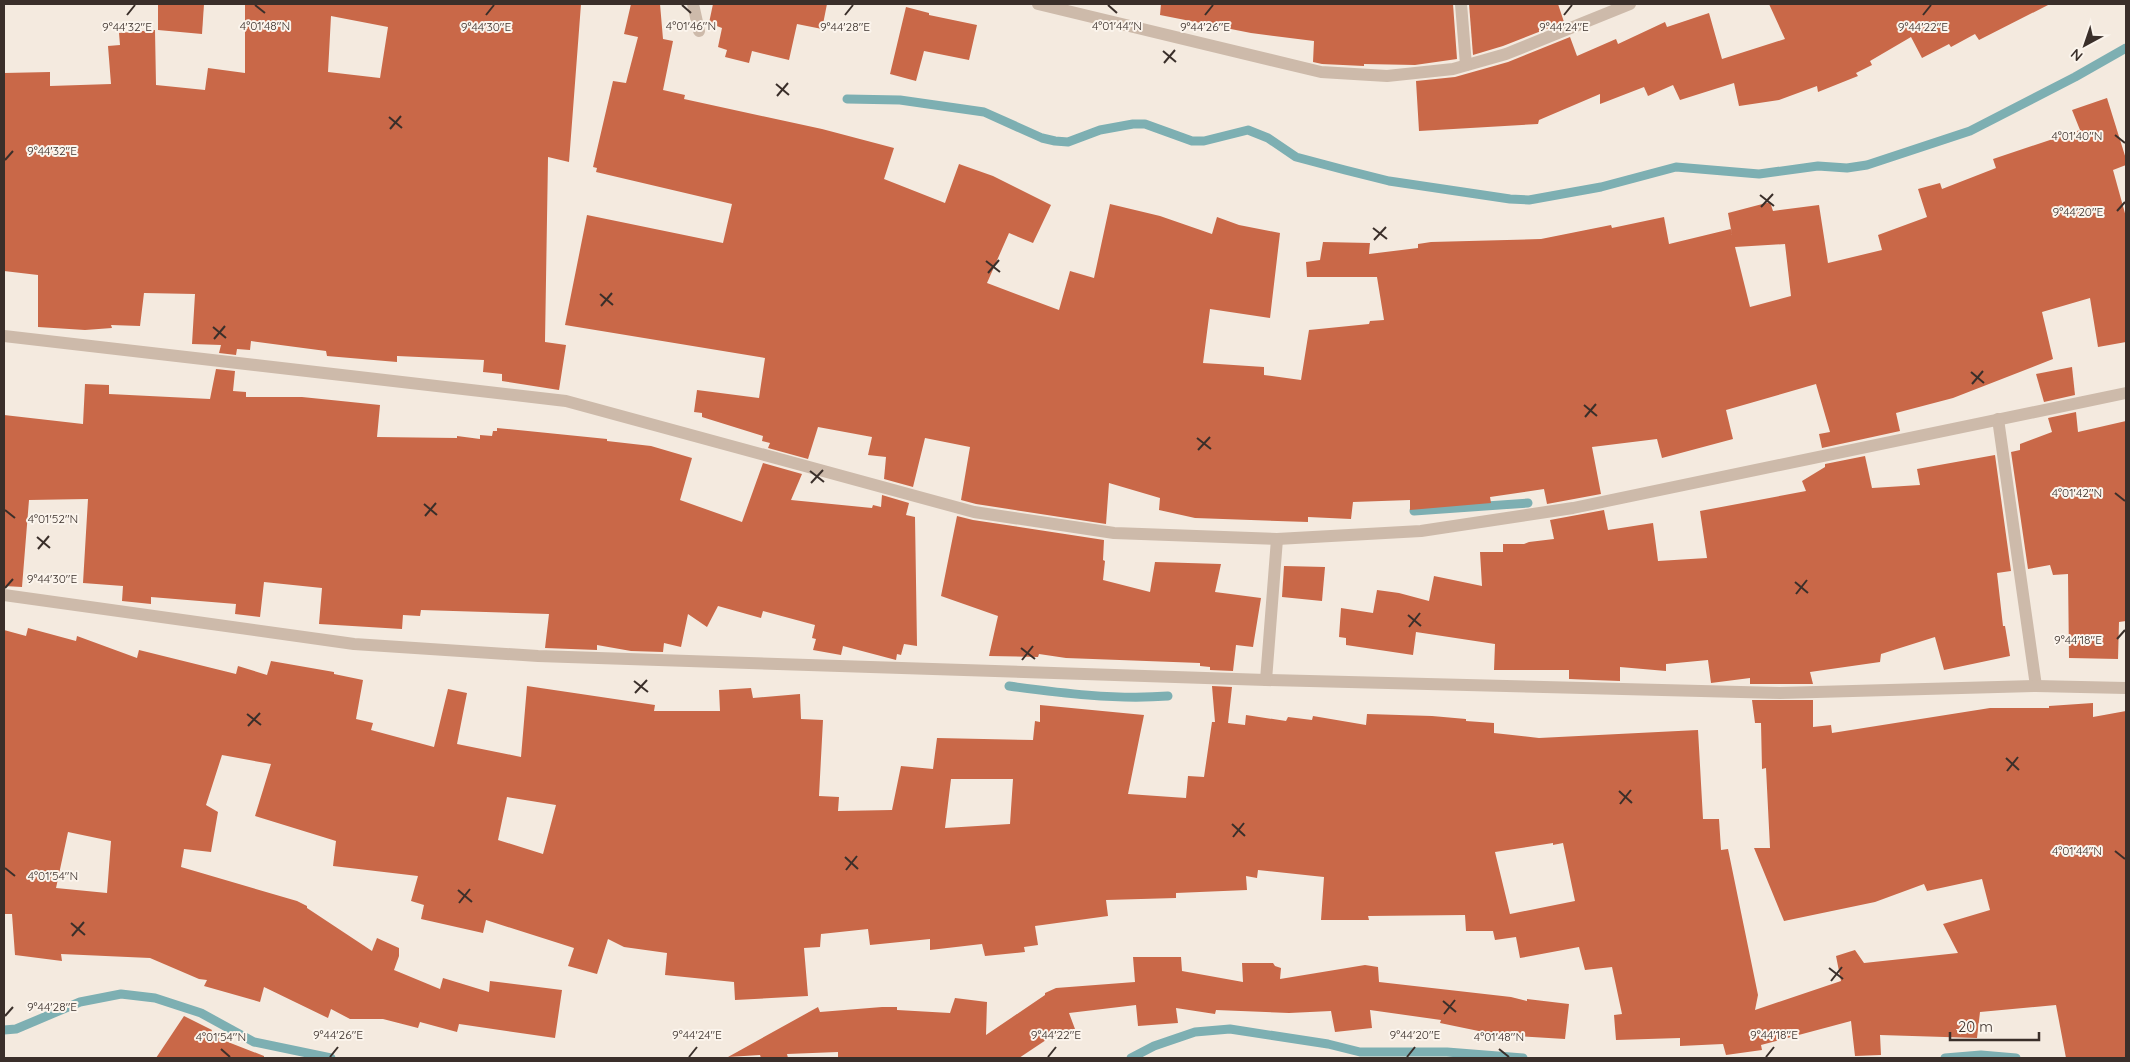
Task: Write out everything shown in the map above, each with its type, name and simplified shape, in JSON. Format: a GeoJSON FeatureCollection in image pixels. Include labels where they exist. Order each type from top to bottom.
{"type":"FeatureCollection","features":[{"type":"Feature","properties":{"kind":"street"},"geometry":{"type":"LineString","coordinates":[[693,4],[700,31]]}},
{"type":"Feature","properties":{"kind":"street"},"geometry":{"type":"LineString","coordinates":[[1038,4],[1321,72],[1387,76],[1453,69],[1506,54],[1630,4]]}},
{"type":"Feature","properties":{"kind":"street"},"geometry":{"type":"LineString","coordinates":[[1461,4],[1466,65]]}},
{"type":"Feature","properties":{"kind":"street"},"geometry":{"type":"LineString","coordinates":[[4,336],[566,401],[974,512],[1114,533],[1277,539],[1421,531],[1573,508],[2126,393]]}},
{"type":"Feature","properties":{"kind":"street"},"geometry":{"type":"LineString","coordinates":[[1998,419],[2036,686]]}},
{"type":"Feature","properties":{"kind":"street"},"geometry":{"type":"LineString","coordinates":[[1266,680],[1277,539]]}},
{"type":"Feature","properties":{"kind":"street"},"geometry":{"type":"LineString","coordinates":[[4,595],[354,644],[538,656],[1266,680],[1780,694],[2036,686],[2126,688]]}},
{"type":"Feature","properties":{"kind":"building"},"geometry":{"type":"Polygon","coordinates":[[[158,4],[204,4],[202,34],[158,30],[158,4]]]}},
{"type":"Feature","properties":{"kind":"building"},"geometry":{"type":"Polygon","coordinates":[[[245,4],[581,4],[569,162],[548,157],[545,342],[566,345],[559,390],[502,381],[502,374],[483,372],[484,360],[397,356],[397,362],[327,356],[326,351],[251,341],[250,350],[237,349],[236,355],[219,353],[221,345],[192,344],[195,294],[144,293],[140,326],[111,325],[112,328],[85,330],[38,327],[38,275],[4,271],[4,73],[50,72],[50,86],[111,84],[108,46],[120,45],[119,33],[155,30],[156,85],[205,90],[208,68],[245,73],[245,4]],[[331,16],[328,72],[380,78],[388,27],[331,16]]]}},
{"type":"Feature","properties":{"kind":"building"},"geometry":{"type":"Polygon","coordinates":[[[631,4],[660,4],[663,39],[673,41],[663,90],[685,95],[684,99],[822,129],[894,148],[884,179],[945,203],[959,164],[993,176],[1051,205],[1033,243],[1009,233],[987,283],[1059,310],[1070,271],[1094,278],[1110,204],[1160,216],[1212,234],[1217,217],[1239,225],[1280,233],[1270,318],[1210,309],[1203,363],[1264,367],[1264,375],[1301,380],[1309,330],[1369,324],[1370,321],[1384,320],[1377,277],[1307,277],[1306,262],[1320,260],[1323,242],[1370,243],[1369,254],[1418,248],[1418,244],[1431,242],[1541,239],[1611,225],[1612,228],[1664,217],[1669,244],[1731,229],[1728,213],[1770,202],[1773,211],[1819,205],[1828,263],[1882,250],[1878,235],[1927,217],[1918,189],[1940,183],[1942,189],[1996,168],[1993,159],[2080,130],[2072,110],[2107,98],[2126,159],[2126,165],[2113,170],[2126,217],[2126,342],[2098,347],[2090,298],[2042,312],[2053,359],[1953,398],[1896,413],[1900,431],[1822,448],[1819,434],[1830,432],[1816,384],[1726,410],[1733,439],[1662,458],[1657,439],[1592,447],[1601,494],[1547,504],[1544,489],[1490,497],[1491,503],[1410,510],[1410,500],[1353,502],[1351,519],[1308,517],[1308,522],[1195,518],[1159,510],[1160,498],[1109,483],[1106,524],[976,504],[961,500],[970,447],[925,438],[913,487],[884,479],[886,457],[868,455],[872,437],[818,427],[808,459],[768,448],[770,443],[762,441],[763,436],[702,417],[702,413],[694,412],[697,390],[759,398],[765,358],[565,325],[587,215],[723,243],[732,204],[596,172],[597,168],[593,167],[613,81],[626,83],[638,37],[624,34],[631,4]],[[1785,244],[1735,247],[1750,307],[1791,296],[1785,244]]]}},
{"type":"Feature","properties":{"kind":"building"},"geometry":{"type":"Polygon","coordinates":[[[713,4],[827,4],[822,29],[797,24],[789,60],[752,51],[749,63],[725,57],[727,50],[718,47],[722,28],[709,23],[713,4]]]}},
{"type":"Feature","properties":{"kind":"building"},"geometry":{"type":"Polygon","coordinates":[[[1161,4],[1453,4],[1457,59],[1415,65],[1364,64],[1364,66],[1322,64],[1313,62],[1314,41],[1251,33],[1160,15],[1161,4]]]}},
{"type":"Feature","properties":{"kind":"building"},"geometry":{"type":"Polygon","coordinates":[[[1469,4],[1558,4],[1564,22],[1503,46],[1473,55],[1469,4]]]}},
{"type":"Feature","properties":{"kind":"building"},"geometry":{"type":"Polygon","coordinates":[[[1769,4],[2050,4],[1979,40],[1975,34],[1951,47],[1949,44],[1922,58],[1911,37],[1870,61],[1872,65],[1856,73],[1858,76],[1818,92],[1817,86],[1779,100],[1739,106],[1734,83],[1680,100],[1673,85],[1648,96],[1644,87],[1600,104],[1600,94],[1539,120],[1538,124],[1419,131],[1416,81],[1455,77],[1508,62],[1570,37],[1577,56],[1616,39],[1618,44],[1665,22],[1667,27],[1709,13],[1722,59],[1785,39],[1769,4]]]}},
{"type":"Feature","properties":{"kind":"building"},"geometry":{"type":"Polygon","coordinates":[[[906,7],[929,13],[929,15],[977,25],[969,60],[924,51],[916,81],[890,74],[906,7]]]}},
{"type":"Feature","properties":{"kind":"building"},"geometry":{"type":"Polygon","coordinates":[[[2072,367],[2075,395],[2044,402],[2036,374],[2072,367]]]}},
{"type":"Feature","properties":{"kind":"building"},"geometry":{"type":"Polygon","coordinates":[[[216,369],[235,371],[233,391],[246,392],[246,397],[302,397],[380,405],[377,437],[457,438],[457,436],[480,439],[480,435],[492,436],[493,431],[497,431],[497,428],[607,439],[607,441],[651,446],[692,458],[680,500],[742,522],[763,463],[802,474],[791,500],[872,508],[873,505],[881,507],[882,495],[909,503],[906,515],[915,517],[917,646],[904,644],[901,655],[897,654],[896,660],[843,646],[841,655],[813,650],[816,639],[812,638],[815,625],[763,611],[761,618],[718,606],[707,627],[688,614],[681,647],[664,643],[663,652],[631,651],[597,645],[597,650],[545,648],[549,614],[421,610],[420,616],[403,615],[402,629],[319,624],[322,588],[264,582],[260,617],[235,614],[236,604],[151,597],[151,604],[122,601],[123,586],[83,583],[88,499],[29,500],[22,587],[4,586],[4,415],[83,424],[85,384],[109,385],[109,394],[210,399],[216,369]]]}},
{"type":"Feature","properties":{"kind":"building"},"geometry":{"type":"Polygon","coordinates":[[[2076,412],[2078,432],[2126,421],[2126,621],[2119,622],[2118,659],[2069,658],[2068,574],[2053,575],[2050,565],[2028,569],[2011,452],[2020,450],[2020,444],[2052,432],[2048,418],[2076,412]]]}},
{"type":"Feature","properties":{"kind":"building"},"geometry":{"type":"Polygon","coordinates":[[[1995,455],[2011,571],[1997,573],[2003,626],[2005,626],[2010,656],[1944,670],[1935,637],[1881,654],[1880,662],[1810,672],[1813,684],[1750,684],[1750,678],[1711,683],[1708,660],[1666,664],[1666,671],[1620,667],[1620,681],[1569,679],[1569,670],[1494,670],[1495,644],[1416,632],[1413,655],[1346,645],[1346,638],[1339,637],[1341,608],[1373,613],[1377,590],[1399,593],[1429,601],[1434,576],[1482,586],[1480,552],[1503,552],[1503,544],[1524,544],[1554,539],[1550,520],[1604,510],[1608,530],[1653,523],[1658,561],[1707,558],[1700,511],[1806,491],[1802,481],[1825,467],[1825,464],[1865,456],[1872,488],[1920,485],[1917,469],[1995,455]]]}},
{"type":"Feature","properties":{"kind":"building"},"geometry":{"type":"Polygon","coordinates":[[[957,516],[1104,540],[1103,560],[1105,561],[1103,580],[1150,592],[1155,562],[1221,564],[1215,592],[1261,598],[1253,647],[1236,645],[1233,671],[1210,670],[1210,667],[1200,666],[1200,663],[1066,658],[1039,654],[1038,657],[989,656],[998,616],[941,596],[957,516]]]}},
{"type":"Feature","properties":{"kind":"building"},"geometry":{"type":"Polygon","coordinates":[[[1284,566],[1325,567],[1322,601],[1282,597],[1284,566]]]}},
{"type":"Feature","properties":{"kind":"building"},"geometry":{"type":"Polygon","coordinates":[[[28,628],[76,641],[77,636],[137,658],[139,650],[236,674],[238,666],[267,675],[271,661],[334,672],[334,674],[363,680],[356,719],[373,723],[371,730],[434,747],[448,689],[467,693],[457,744],[521,757],[527,686],[655,705],[654,711],[720,711],[719,690],[751,688],[753,698],[800,694],[801,719],[823,720],[819,796],[839,797],[838,811],[892,810],[901,766],[933,769],[937,738],[1033,740],[1035,721],[1040,722],[1040,705],[1144,715],[1128,794],[1186,798],[1188,776],[1204,777],[1212,722],[1215,722],[1212,686],[1232,687],[1228,723],[1245,725],[1246,715],[1286,721],[1288,717],[1312,720],[1313,716],[1366,725],[1367,714],[1466,719],[1466,721],[1494,723],[1494,733],[1539,738],[1698,730],[1703,819],[1719,819],[1721,850],[1728,849],[1758,995],[1755,1010],[1841,981],[1836,956],[1855,950],[1864,963],[1958,953],[1943,924],[1990,910],[1982,879],[1927,891],[1924,884],[1875,902],[1784,921],[1754,848],[1770,848],[1766,768],[1762,769],[1761,723],[1755,723],[1752,700],[1813,700],[1813,727],[1831,725],[1832,733],[1990,708],[2049,708],[2049,706],[2093,703],[2093,717],[2126,711],[2126,1058],[2066,1058],[2056,1005],[1980,1012],[1977,1038],[1880,1035],[1881,1055],[1855,1056],[1851,1021],[1761,1045],[1762,1050],[1726,1055],[1723,1044],[1680,1046],[1680,1038],[1616,1040],[1614,1015],[1622,1014],[1612,967],[1585,970],[1579,947],[1520,958],[1516,937],[1495,940],[1493,931],[1466,931],[1465,915],[1368,916],[1369,920],[1321,920],[1324,877],[1258,870],[1257,878],[1246,876],[1247,890],[1176,893],[1176,898],[1106,900],[1108,916],[1035,926],[1038,945],[1024,947],[1025,952],[985,956],[982,944],[930,950],[930,939],[870,945],[868,929],[821,934],[820,947],[804,948],[808,996],[735,1000],[734,982],[665,975],[667,953],[624,947],[608,939],[597,974],[568,966],[574,948],[486,920],[483,933],[421,919],[424,905],[411,901],[418,876],[333,866],[336,841],[255,816],[271,764],[222,755],[206,805],[218,812],[211,852],[184,849],[181,867],[297,901],[372,951],[377,938],[399,948],[399,956],[394,970],[440,989],[443,978],[489,992],[490,981],[562,990],[555,1038],[459,1024],[457,1032],[420,1022],[418,1028],[383,1019],[350,1019],[331,1009],[328,1018],[264,987],[260,1002],[204,986],[207,980],[199,979],[150,958],[61,954],[62,961],[15,955],[12,914],[4,914],[4,630],[26,636],[28,628]],[[951,779],[945,828],[1010,824],[1013,779],[951,779]],[[507,797],[498,840],[543,854],[556,805],[507,797]],[[68,832],[56,888],[107,893],[111,841],[68,832]],[[1563,843],[1495,852],[1510,914],[1575,901],[1563,843]]]}},
{"type":"Feature","properties":{"kind":"building"},"geometry":{"type":"Polygon","coordinates":[[[1133,957],[1181,957],[1182,971],[1243,982],[1242,963],[1273,963],[1281,968],[1280,979],[1365,965],[1378,967],[1379,982],[1511,997],[1527,1001],[1527,999],[1569,1004],[1565,1039],[1498,1035],[1440,1023],[1441,1020],[1370,1010],[1372,1028],[1335,1032],[1331,1011],[1289,1013],[1216,1010],[1215,1014],[1176,1008],[1178,1023],[1138,1026],[1136,1005],[1069,1013],[1075,1029],[1049,1038],[1019,1058],[838,1058],[838,1052],[787,1054],[788,1058],[761,1058],[760,1055],[728,1057],[818,1007],[820,1012],[897,1007],[897,1010],[950,1013],[955,998],[987,1002],[986,1035],[1045,995],[1045,993],[1056,988],[1135,982],[1133,957]]]}},
{"type":"Feature","properties":{"kind":"building"},"geometry":{"type":"Polygon","coordinates":[[[184,1016],[212,1030],[210,1035],[264,1056],[264,1058],[156,1058],[184,1016]]]}},
{"type":"Feature","properties":{"kind":"waterway"},"geometry":{"type":"LineString","coordinates":[[847,99],[900,100],[984,112],[1042,138],[1055,141],[1068,142],[1100,130],[1133,124],[1145,124],[1192,141],[1204,141],[1248,130],[1268,138],[1296,157],[1389,181],[1510,199],[1529,200],[1601,187],[1676,167],[1759,174],[1818,166],[1847,168],[1867,165],[1970,131],[2075,77],[2126,48]]}},
{"type":"Feature","properties":{"kind":"waterway"},"geometry":{"type":"LineString","coordinates":[[1414,511],[1528,503]]}},
{"type":"Feature","properties":{"kind":"waterway"},"geometry":{"type":"LineString","coordinates":[[1009,686],[1108,696],[1168,696]]}},
{"type":"Feature","properties":{"kind":"waterway"},"geometry":{"type":"LineString","coordinates":[[4,1030],[16,1029],[80,1002],[121,994],[155,998],[201,1013],[254,1042],[331,1058]]}},
{"type":"Feature","properties":{"kind":"waterway"},"geometry":{"type":"LineString","coordinates":[[1131,1058],[1154,1046],[1195,1032],[1230,1029],[1328,1044],[1360,1052],[1447,1052],[1523,1058]]}},
{"type":"Feature","properties":{"kind":"waterway"},"geometry":{"type":"LineString","coordinates":[[1945,1058],[1981,1055],[2016,1058]]}}]}
